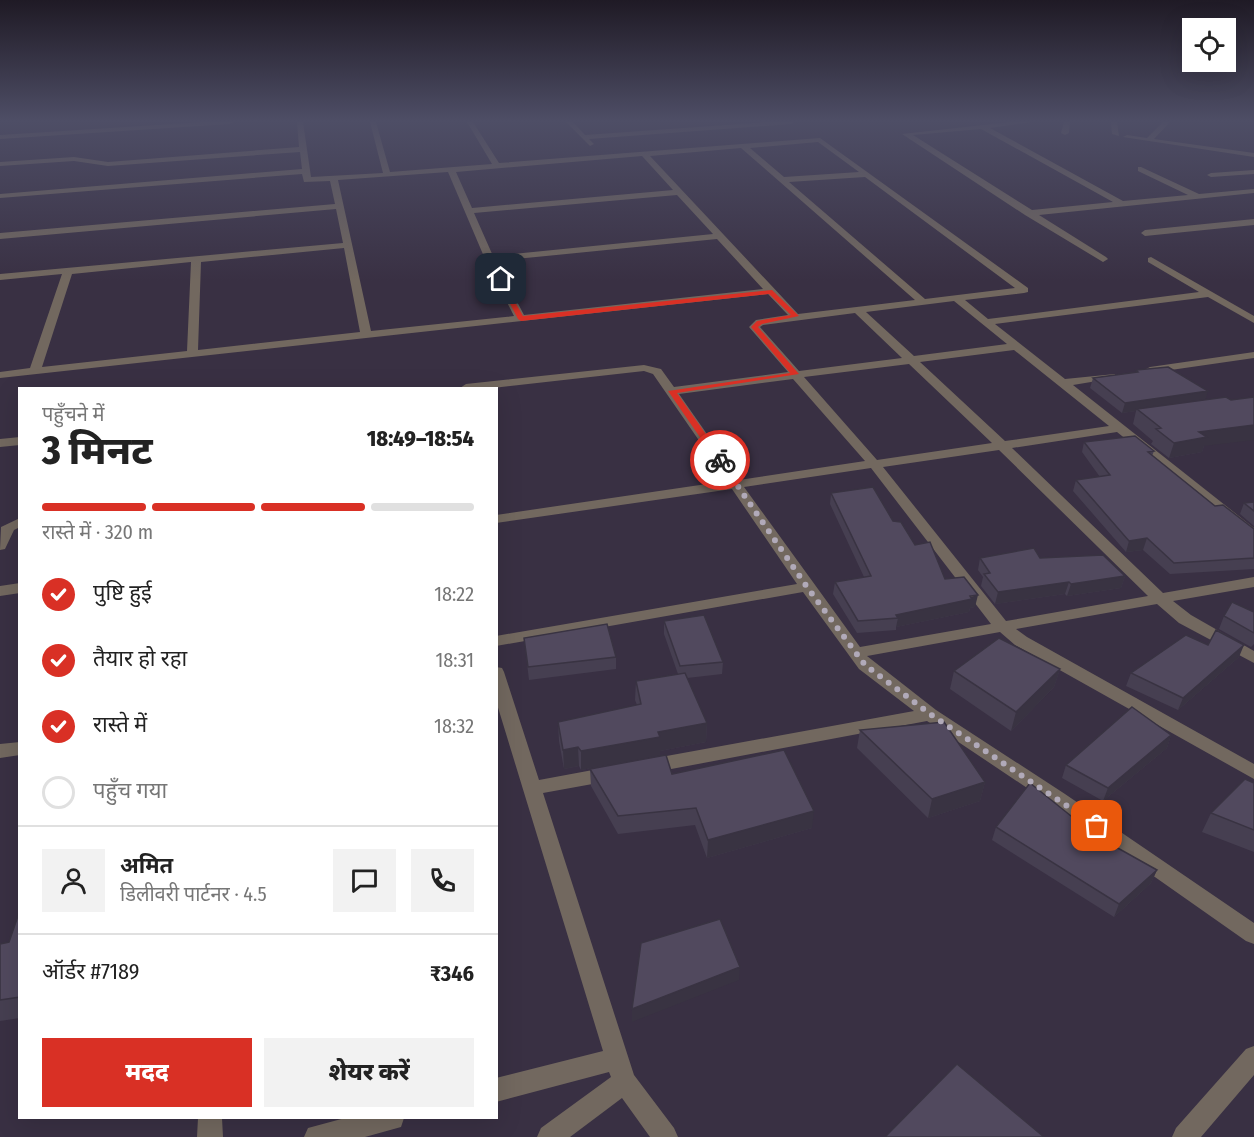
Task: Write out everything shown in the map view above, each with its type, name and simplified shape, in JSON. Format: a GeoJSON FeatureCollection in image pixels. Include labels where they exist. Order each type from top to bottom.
{"type":"FeatureCollection","features":[{"type":"Feature","properties":{"kind":"street"},"geometry":{"type":"LineString","coordinates":[[0,207],[4,195],[254,175]]}},
{"type":"Feature","properties":{"kind":"street"},"geometry":{"type":"LineString","coordinates":[[306,175],[307,180],[386,175]]}},
{"type":"Feature","properties":{"kind":"street"},"geometry":{"type":"LineString","coordinates":[[453,175],[490,259],[521,319]]}},
{"type":"Feature","properties":{"kind":"street"},"geometry":{"type":"LineString","coordinates":[[663,175],[796,316]]}},
{"type":"Feature","properties":{"kind":"street"},"geometry":{"type":"LineString","coordinates":[[776,175],[923,302]]}},
{"type":"Feature","properties":{"kind":"street"},"geometry":{"type":"LineString","coordinates":[[782,180],[852,175]]}},
{"type":"Feature","properties":{"kind":"street"},"geometry":{"type":"LineString","coordinates":[[868,175],[1024,290],[796,316],[760,322],[754,327],[874,464],[1001,625],[1021,641],[1254,772]]}},
{"type":"Feature","properties":{"kind":"street"},"geometry":{"type":"LineString","coordinates":[[970,175],[1103,259]]}},
{"type":"Feature","properties":{"kind":"street"},"geometry":{"type":"LineString","coordinates":[[1070,175],[1122,204]]}},
{"type":"Feature","properties":{"kind":"street"},"geometry":{"type":"LineString","coordinates":[[1154,175],[1199,197]]}},
{"type":"Feature","properties":{"kind":"street"},"geometry":{"type":"LineString","coordinates":[[334,179],[366,335]]}},
{"type":"Feature","properties":{"kind":"street"},"geometry":{"type":"LineString","coordinates":[[1029,213],[1254,191]]}},
{"type":"Feature","properties":{"kind":"street"},"geometry":{"type":"LineString","coordinates":[[468,211],[678,192]]}},
{"type":"Feature","properties":{"kind":"street"},"geometry":{"type":"LineString","coordinates":[[0,236],[341,206]]}},
{"type":"Feature","properties":{"kind":"street"},"geometry":{"type":"LineString","coordinates":[[1145,233],[1254,222]]}},
{"type":"Feature","properties":{"kind":"street"},"geometry":{"type":"LineString","coordinates":[[490,259],[720,236]]}},
{"type":"Feature","properties":{"kind":"street"},"geometry":{"type":"LineString","coordinates":[[0,277],[348,245]]}},
{"type":"Feature","properties":{"kind":"street"},"geometry":{"type":"LineString","coordinates":[[192,354],[196,258]]}},
{"type":"Feature","properties":{"kind":"street"},"geometry":{"type":"LineString","coordinates":[[1150,260],[1254,320]]}},
{"type":"Feature","properties":{"kind":"street"},"geometry":{"type":"LineString","coordinates":[[35,371],[68,271]]}},
{"type":"Feature","properties":{"kind":"street"},"geometry":{"type":"LineString","coordinates":[[0,375],[770,291]]}},
{"type":"Feature","properties":{"kind":"street"},"geometry":{"type":"LineString","coordinates":[[986,322],[1210,294]]}},
{"type":"Feature","properties":{"kind":"street"},"geometry":{"type":"LineString","coordinates":[[956,298],[1254,535]]}},
{"type":"Feature","properties":{"kind":"street"},"geometry":{"type":"LineString","coordinates":[[857,309],[1160,598],[1194,624],[1254,658]]}},
{"type":"Feature","properties":{"kind":"street"},"geometry":{"type":"LineString","coordinates":[[672,391],[1017,346]]}},
{"type":"Feature","properties":{"kind":"street"},"geometry":{"type":"LineString","coordinates":[[1142,371],[1254,356]]}},
{"type":"Feature","properties":{"kind":"street"},"geometry":{"type":"LineString","coordinates":[[475,387],[644,368],[657,371],[854,652],[879,677],[1254,935]]}},
{"type":"Feature","properties":{"kind":"street"},"geometry":{"type":"LineString","coordinates":[[1064,383],[1120,375]]}},
{"type":"Feature","properties":{"kind":"street"},"geometry":{"type":"LineString","coordinates":[[498,519],[1002,445],[1117,425],[1136,418]]}},
{"type":"Feature","properties":{"kind":"street"},"geometry":{"type":"LineString","coordinates":[[0,443],[18,441]]}},
{"type":"Feature","properties":{"kind":"street"},"geometry":{"type":"LineString","coordinates":[[0,546],[4,531],[18,523]]}},
{"type":"Feature","properties":{"kind":"street"},"geometry":{"type":"LineString","coordinates":[[854,652],[1254,582]]}},
{"type":"Feature","properties":{"kind":"street"},"geometry":{"type":"LineString","coordinates":[[498,641],[807,587]]}},
{"type":"Feature","properties":{"kind":"street"},"geometry":{"type":"LineString","coordinates":[[0,591],[18,588]]}},
{"type":"Feature","properties":{"kind":"street"},"geometry":{"type":"LineString","coordinates":[[498,678],[621,1070],[665,1137]]}},
{"type":"Feature","properties":{"kind":"street"},"geometry":{"type":"LineString","coordinates":[[534,788],[930,714]]}},
{"type":"Feature","properties":{"kind":"street"},"geometry":{"type":"LineString","coordinates":[[0,751],[18,748]]}},
{"type":"Feature","properties":{"kind":"street"},"geometry":{"type":"LineString","coordinates":[[1185,1137],[1254,1057]]}},
{"type":"Feature","properties":{"kind":"street"},"geometry":{"type":"LineString","coordinates":[[498,1090],[621,1070]]}},
{"type":"Feature","properties":{"kind":"street"},"geometry":{"type":"LineString","coordinates":[[550,1137],[621,1070]]}},
{"type":"Feature","properties":{"kind":"street"},"geometry":{"type":"LineString","coordinates":[[210,1119],[210,1137]]}},
{"type":"Feature","properties":{"kind":"street"},"geometry":{"type":"LineString","coordinates":[[316,1137],[388,1119]]}},
{"type":"Feature","properties":{"kind":"building"},"geometry":{"type":"Polygon","coordinates":[[[1168,367],[1208,391],[1125,403],[1093,378],[1138,372],[1136,370],[1168,367]]]}},
{"type":"Feature","properties":{"kind":"building"},"geometry":{"type":"Polygon","coordinates":[[[1226,397],[1231,400],[1254,397],[1254,425],[1199,432],[1207,437],[1174,443],[1156,429],[1161,428],[1137,409],[1226,397]]]}},
{"type":"Feature","properties":{"kind":"building"},"geometry":{"type":"Polygon","coordinates":[[[1135,436],[1154,451],[1148,452],[1215,506],[1223,505],[1254,529],[1254,558],[1174,563],[1147,538],[1129,541],[1076,480],[1110,475],[1084,442],[1135,436]]]}},
{"type":"Feature","properties":{"kind":"building"},"geometry":{"type":"Polygon","coordinates":[[[873,487],[893,521],[901,522],[915,545],[930,542],[945,579],[964,577],[978,595],[970,596],[972,599],[896,615],[898,618],[858,621],[835,582],[871,576],[831,493],[873,487]]]}},
{"type":"Feature","properties":{"kind":"building"},"geometry":{"type":"Polygon","coordinates":[[[1254,502],[1254,511],[1244,503],[1254,502]]]}},
{"type":"Feature","properties":{"kind":"building"},"geometry":{"type":"Polygon","coordinates":[[[1034,548],[1040,558],[1103,555],[1125,576],[998,592],[984,574],[990,573],[980,558],[1034,548]]]}},
{"type":"Feature","properties":{"kind":"building"},"geometry":{"type":"Polygon","coordinates":[[[1232,602],[1254,612],[1254,633],[1224,616],[1232,602]]]}},
{"type":"Feature","properties":{"kind":"building"},"geometry":{"type":"Polygon","coordinates":[[[704,615],[723,662],[680,666],[664,621],[704,615]]]}},
{"type":"Feature","properties":{"kind":"building"},"geometry":{"type":"Polygon","coordinates":[[[607,624],[616,657],[528,667],[524,638],[607,624]]]}},
{"type":"Feature","properties":{"kind":"building"},"geometry":{"type":"Polygon","coordinates":[[[1216,630],[1244,645],[1183,698],[1131,673],[1186,635],[1208,645],[1216,630]]]}},
{"type":"Feature","properties":{"kind":"building"},"geometry":{"type":"Polygon","coordinates":[[[999,638],[1060,669],[1016,712],[954,671],[999,638]]]}},
{"type":"Feature","properties":{"kind":"building"},"geometry":{"type":"Polygon","coordinates":[[[685,673],[707,723],[658,732],[660,737],[581,751],[578,747],[563,750],[558,722],[641,704],[636,681],[685,673]]]}},
{"type":"Feature","properties":{"kind":"building"},"geometry":{"type":"Polygon","coordinates":[[[1132,707],[1171,735],[1108,788],[1066,765],[1132,707]]]}},
{"type":"Feature","properties":{"kind":"building"},"geometry":{"type":"Polygon","coordinates":[[[944,722],[985,782],[932,799],[860,730],[944,722]]]}},
{"type":"Feature","properties":{"kind":"building"},"geometry":{"type":"Polygon","coordinates":[[[784,750],[814,811],[708,840],[696,808],[618,816],[590,769],[666,755],[672,774],[784,750]]]}},
{"type":"Feature","properties":{"kind":"building"},"geometry":{"type":"Polygon","coordinates":[[[1245,779],[1254,783],[1254,830],[1211,813],[1245,779]]]}},
{"type":"Feature","properties":{"kind":"building"},"geometry":{"type":"Polygon","coordinates":[[[1030,783],[1076,820],[1073,823],[1157,870],[1119,904],[996,827],[1030,783]]]}},
{"type":"Feature","properties":{"kind":"building"},"geometry":{"type":"Polygon","coordinates":[[[18,916],[18,997],[0,1000],[0,944],[9,942],[18,916]]]}},
{"type":"Feature","properties":{"kind":"building"},"geometry":{"type":"Polygon","coordinates":[[[720,919],[740,967],[632,1009],[641,943],[720,919]]]}},
{"type":"Feature","properties":{"kind":"building"},"geometry":{"type":"Polygon","coordinates":[[[957,1064],[1044,1137],[885,1137],[957,1064]]]}},
{"type":"Feature","properties":{"kind":"way so far"},"geometry":{"type":"LineString","coordinates":[[720,460],[807,587],[865,665],[930,714],[1097,826]]}},
{"type":"Feature","properties":{"kind":"route"},"geometry":{"type":"LineString","coordinates":[[501,279],[521,319],[770,291],[796,316],[760,322],[754,324],[754,327],[795,374],[672,391],[720,460]]}}]}
